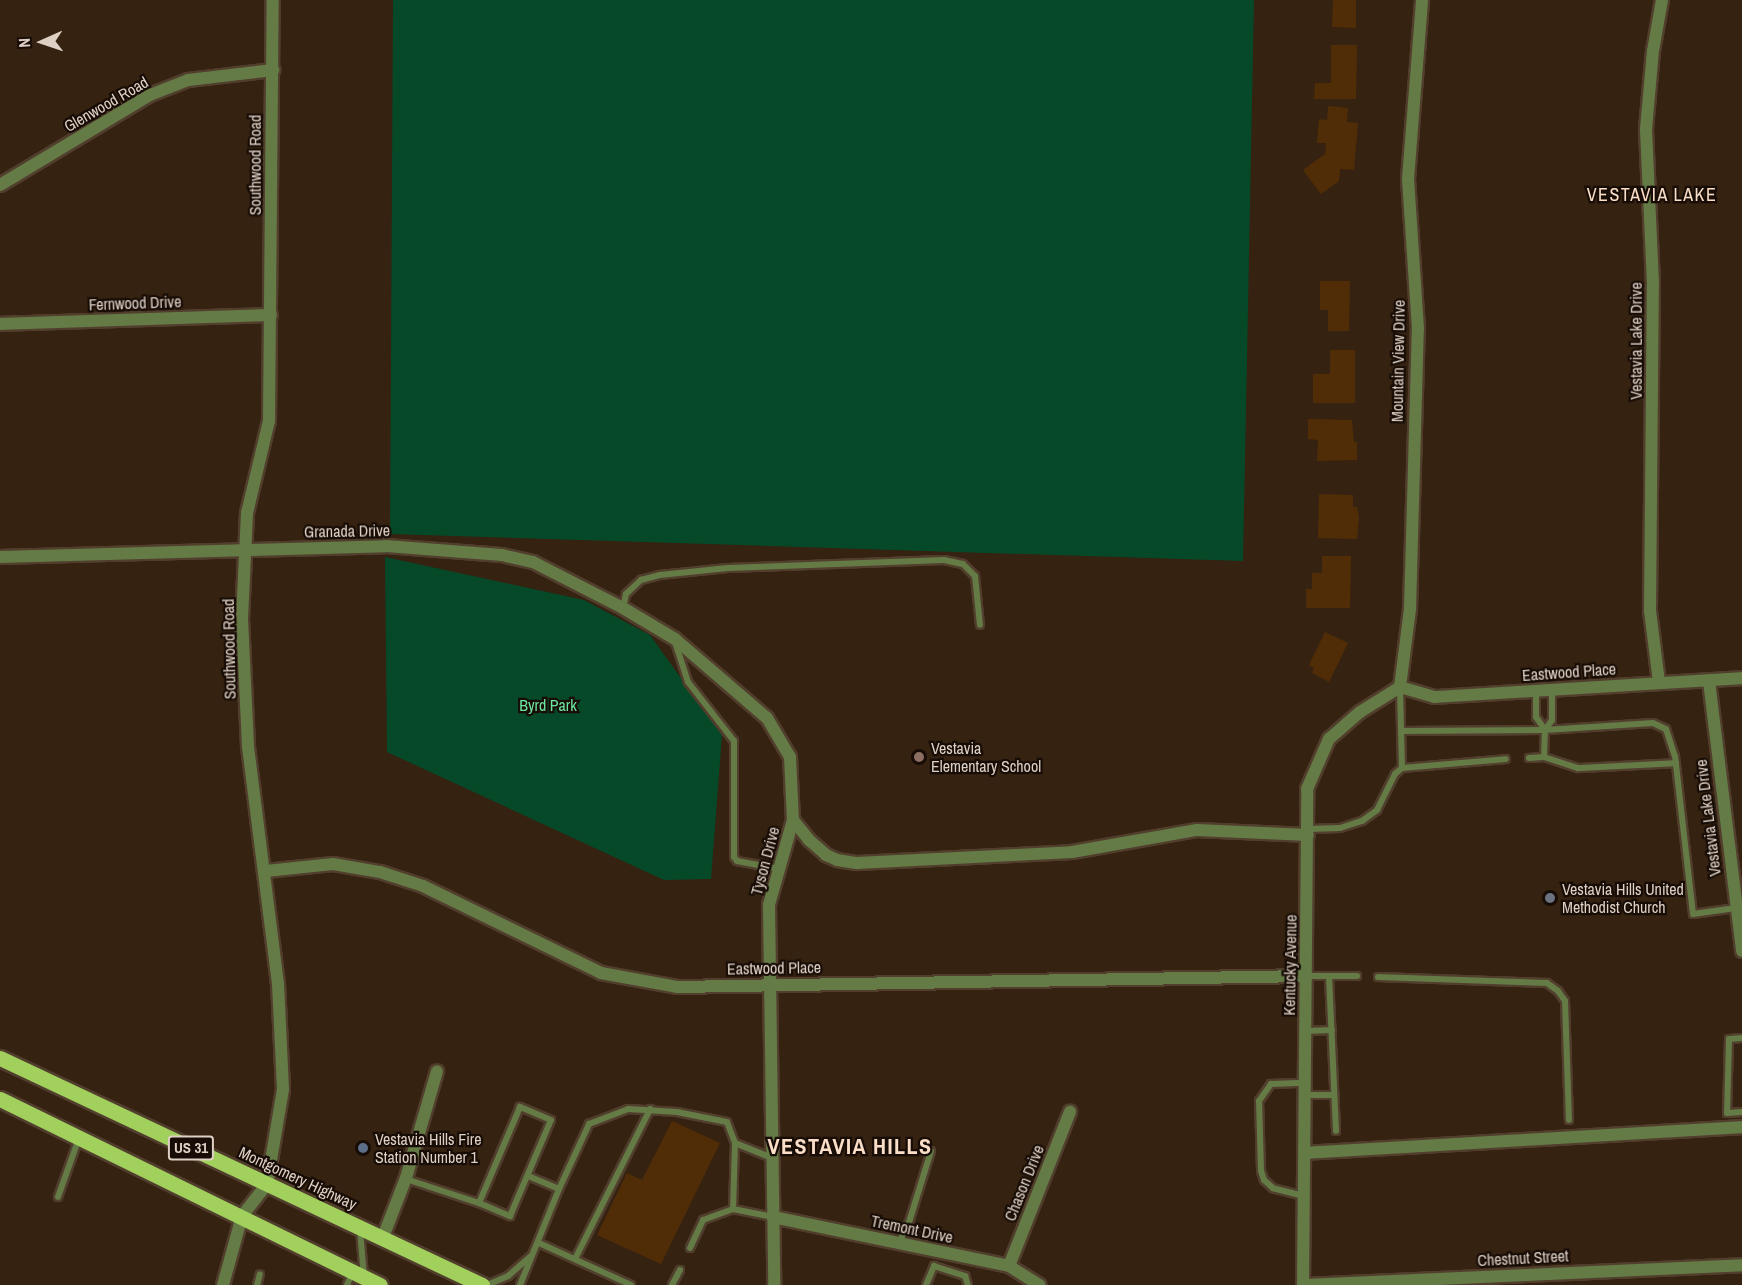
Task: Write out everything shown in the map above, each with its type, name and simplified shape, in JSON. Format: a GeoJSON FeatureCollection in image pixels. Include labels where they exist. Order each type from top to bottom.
{"type":"FeatureCollection","features":[{"type":"Feature","properties":{"kind":"main road","name":"Montgomery Highway"},"geometry":{"type":"LineString","coordinates":[[0,1058],[482,1285]]}},
{"type":"Feature","properties":{"kind":"main road","name":"US 31"},"geometry":{"type":"LineString","coordinates":[[0,1099],[242,1216],[354,1278],[380,1285]]}},
{"type":"Feature","properties":{"kind":"street","name":"Southwood Road"},"geometry":{"type":"LineString","coordinates":[[223,1285],[242,1216],[267,1184],[283,1089],[278,984],[266,872],[248,746],[242,619],[247,513],[268,421],[273,0]]}},
{"type":"Feature","properties":{"kind":"street","name":"Mountain View Drive"},"geometry":{"type":"LineString","coordinates":[[1400,687],[1410,609],[1418,329],[1408,179],[1422,0]]}},
{"type":"Feature","properties":{"kind":"street","name":"Vestavia Lake Drive"},"geometry":{"type":"LineString","coordinates":[[1659,682],[1650,611],[1653,284],[1646,129],[1653,51],[1662,0]]}},
{"type":"Feature","properties":{"kind":"street","name":"Glenwood Road"},"geometry":{"type":"LineString","coordinates":[[0,185],[150,95],[188,80],[273,70]]}},
{"type":"Feature","properties":{"kind":"street","name":"Fernwood Drive"},"geometry":{"type":"LineString","coordinates":[[0,324],[271,315]]}},
{"type":"Feature","properties":{"kind":"street","name":"Granada Drive"},"geometry":{"type":"LineString","coordinates":[[0,557],[386,546],[502,555],[533,562],[623,608],[675,639]]}},
{"type":"Feature","properties":{"kind":"street","name":"Tyson Drive"},"geometry":{"type":"LineString","coordinates":[[675,639],[767,718],[790,757],[793,820],[769,905],[774,1285]]}},
{"type":"Feature","properties":{"kind":"street","name":"Eastwood Place"},"geometry":{"type":"LineString","coordinates":[[1400,687],[1435,697],[1742,678]]}},
{"type":"Feature","properties":{"kind":"street","name":"Vestavia Lake Drive"},"geometry":{"type":"LineString","coordinates":[[1708,681],[1742,951]]}},
{"type":"Feature","properties":{"kind":"street","name":"Kentucky Avenue"},"geometry":{"type":"LineString","coordinates":[[1304,1285],[1307,789],[1329,739],[1360,712],[1400,687]]}},
{"type":"Feature","properties":{"kind":"street"},"geometry":{"type":"LineString","coordinates":[[793,820],[809,840],[826,855],[837,860],[857,863],[1072,852],[1197,830],[1308,832]]}},
{"type":"Feature","properties":{"kind":"street","name":"Eastwood Place"},"geometry":{"type":"LineString","coordinates":[[266,872],[333,864],[380,872],[423,886],[601,973],[677,987],[1306,976]]}},
{"type":"Feature","properties":{"kind":"street"},"geometry":{"type":"LineString","coordinates":[[383,1237],[406,1178],[437,1071]]}},
{"type":"Feature","properties":{"kind":"street","name":"Chason Drive"},"geometry":{"type":"LineString","coordinates":[[1009,1266],[1070,1112]]}},
{"type":"Feature","properties":{"kind":"street"},"geometry":{"type":"LineString","coordinates":[[1305,1153],[1742,1127]]}},
{"type":"Feature","properties":{"kind":"street","name":"Tremont Drive"},"geometry":{"type":"LineString","coordinates":[[773,1217],[1009,1266],[1040,1285]]}},
{"type":"Feature","properties":{"kind":"street","name":"Chestnut Street"},"geometry":{"type":"LineString","coordinates":[[1304,1285],[1742,1264]]}},
{"type":"Feature","properties":{"kind":"lane"},"geometry":{"type":"LineString","coordinates":[[623,608],[626,594],[641,580],[660,574],[728,568],[944,560],[963,564],[975,576],[980,625]]}},
{"type":"Feature","properties":{"kind":"lane"},"geometry":{"type":"LineString","coordinates":[[675,639],[688,682],[734,741],[736,750],[734,857],[737,861],[779,869]]}},
{"type":"Feature","properties":{"kind":"lane"},"geometry":{"type":"LineString","coordinates":[[1400,687],[1402,768]]}},
{"type":"Feature","properties":{"kind":"lane"},"geometry":{"type":"LineString","coordinates":[[1544,757],[1545,730],[1552,720],[1552,690]]}},
{"type":"Feature","properties":{"kind":"lane"},"geometry":{"type":"LineString","coordinates":[[1536,691],[1536,717],[1545,730]]}},
{"type":"Feature","properties":{"kind":"lane"},"geometry":{"type":"LineString","coordinates":[[1401,731],[1545,730],[1653,723],[1666,729],[1676,763],[1692,914],[1736,908]]}},
{"type":"Feature","properties":{"kind":"lane"},"geometry":{"type":"LineString","coordinates":[[1529,758],[1544,757],[1578,768],[1676,763]]}},
{"type":"Feature","properties":{"kind":"lane"},"geometry":{"type":"LineString","coordinates":[[1308,832],[1340,828],[1362,821],[1377,810],[1395,774],[1402,768],[1506,759]]}},
{"type":"Feature","properties":{"kind":"lane"},"geometry":{"type":"LineString","coordinates":[[1306,976],[1357,976]]}},
{"type":"Feature","properties":{"kind":"lane"},"geometry":{"type":"LineString","coordinates":[[1329,976],[1336,1131]]}},
{"type":"Feature","properties":{"kind":"lane"},"geometry":{"type":"LineString","coordinates":[[1378,977],[1547,983],[1565,1001],[1569,1120]]}},
{"type":"Feature","properties":{"kind":"lane"},"geometry":{"type":"LineString","coordinates":[[1306,1031],[1332,1030]]}},
{"type":"Feature","properties":{"kind":"lane"},"geometry":{"type":"LineString","coordinates":[[1742,1038],[1729,1039],[1727,1113],[1742,1112]]}},
{"type":"Feature","properties":{"kind":"lane"},"geometry":{"type":"LineString","coordinates":[[1305,1196],[1273,1188],[1264,1180],[1261,1171],[1259,1101],[1271,1084],[1334,1095]]}},
{"type":"Feature","properties":{"kind":"lane"},"geometry":{"type":"LineString","coordinates":[[406,1178],[510,1216],[551,1120],[520,1107],[479,1203]]}},
{"type":"Feature","properties":{"kind":"lane"},"geometry":{"type":"LineString","coordinates":[[520,1285],[559,1189],[589,1124],[628,1109],[650,1109],[728,1122],[735,1143],[734,1209]]}},
{"type":"Feature","properties":{"kind":"lane"},"geometry":{"type":"LineString","coordinates":[[575,1259],[650,1109]]}},
{"type":"Feature","properties":{"kind":"lane"},"geometry":{"type":"LineString","coordinates":[[58,1197],[79,1137]]}},
{"type":"Feature","properties":{"kind":"lane"},"geometry":{"type":"LineString","coordinates":[[735,1143],[772,1158]]}},
{"type":"Feature","properties":{"kind":"lane"},"geometry":{"type":"LineString","coordinates":[[899,1243],[910,1219],[931,1151]]}},
{"type":"Feature","properties":{"kind":"lane"},"geometry":{"type":"LineString","coordinates":[[528,1176],[559,1189]]}},
{"type":"Feature","properties":{"kind":"lane"},"geometry":{"type":"LineString","coordinates":[[690,1248],[703,1220],[734,1209],[773,1217]]}},
{"type":"Feature","properties":{"kind":"lane"},"geometry":{"type":"LineString","coordinates":[[354,1278],[360,1226]]}},
{"type":"Feature","properties":{"kind":"lane"},"geometry":{"type":"LineString","coordinates":[[539,1243],[631,1285]]}},
{"type":"Feature","properties":{"kind":"lane"},"geometry":{"type":"LineString","coordinates":[[487,1285],[508,1276],[534,1254]]}},
{"type":"Feature","properties":{"kind":"lane"},"geometry":{"type":"LineString","coordinates":[[926,1285],[934,1266],[965,1276],[968,1285]]}},
{"type":"Feature","properties":{"kind":"lane"},"geometry":{"type":"LineString","coordinates":[[672,1285],[680,1270]]}},
{"type":"Feature","properties":{"kind":"lane"},"geometry":{"type":"LineString","coordinates":[[257,1285],[260,1274]]}},
{"type":"Feature","properties":{"kind":"green space"},"geometry":{"type":"Polygon","coordinates":[[[393,0],[1254,0],[1243,561],[390,534],[393,0]]]}},
{"type":"Feature","properties":{"kind":"green space","name":"Byrd Park"},"geometry":{"type":"Polygon","coordinates":[[[385,557],[584,600],[650,635],[722,735],[711,879],[664,880],[387,752],[385,557]]]}},
{"type":"Feature","properties":{"kind":"building"},"geometry":{"type":"Polygon","coordinates":[[[1333,0],[1356,0],[1356,28],[1332,27],[1333,0]]]}},
{"type":"Feature","properties":{"kind":"building"},"geometry":{"type":"Polygon","coordinates":[[[1331,45],[1357,45],[1356,99],[1314,99],[1315,83],[1331,83],[1331,45]]]}},
{"type":"Feature","properties":{"kind":"building"},"geometry":{"type":"Polygon","coordinates":[[[1328,106],[1348,108],[1347,122],[1358,123],[1354,170],[1340,169],[1339,181],[1321,194],[1303,170],[1325,154],[1326,143],[1317,143],[1319,119],[1327,120],[1328,106]]]}},
{"type":"Feature","properties":{"kind":"building"},"geometry":{"type":"Polygon","coordinates":[[[1320,281],[1350,281],[1349,331],[1328,331],[1328,310],[1320,310],[1320,281]]]}},
{"type":"Feature","properties":{"kind":"building"},"geometry":{"type":"Polygon","coordinates":[[[1330,350],[1355,350],[1355,403],[1313,403],[1313,374],[1330,374],[1330,350]]]}},
{"type":"Feature","properties":{"kind":"building"},"geometry":{"type":"Polygon","coordinates":[[[1308,419],[1352,420],[1354,442],[1357,442],[1357,460],[1317,461],[1318,440],[1308,439],[1308,419]]]}},
{"type":"Feature","properties":{"kind":"building"},"geometry":{"type":"Polygon","coordinates":[[[1319,494],[1353,495],[1353,507],[1357,507],[1359,518],[1357,539],[1318,538],[1319,494]]]}},
{"type":"Feature","properties":{"kind":"building"},"geometry":{"type":"Polygon","coordinates":[[[1322,556],[1351,556],[1350,608],[1306,608],[1306,589],[1312,589],[1312,573],[1322,573],[1322,556]]]}},
{"type":"Feature","properties":{"kind":"building"},"geometry":{"type":"Polygon","coordinates":[[[1325,632],[1348,643],[1329,682],[1312,673],[1314,668],[1309,665],[1325,632]]]}},
{"type":"Feature","properties":{"kind":"building"},"geometry":{"type":"Polygon","coordinates":[[[672,1121],[720,1143],[661,1264],[597,1235],[627,1173],[642,1180],[672,1121]]]}},
{"type":"Feature","properties":{"kind":"place","name":"Vestavia Elementary School"},"geometry":{"type":"Point","coordinates":[919,757]}},
{"type":"Feature","properties":{"kind":"place","name":"Vestavia Hills United Methodist Church"},"geometry":{"type":"Point","coordinates":[1550,898]}},
{"type":"Feature","properties":{"kind":"place","name":"Vestavia Hills Fire Station Number 1"},"geometry":{"type":"Point","coordinates":[363,1148]}},
{"type":"Feature","properties":{"kind":"district","name":"VESTAVIA LAKE"},"geometry":{"type":"Point","coordinates":[1652,195]}},
{"type":"Feature","properties":{"kind":"district","name":"VESTAVIA HILLS"},"geometry":{"type":"Point","coordinates":[850,1147]}}]}
